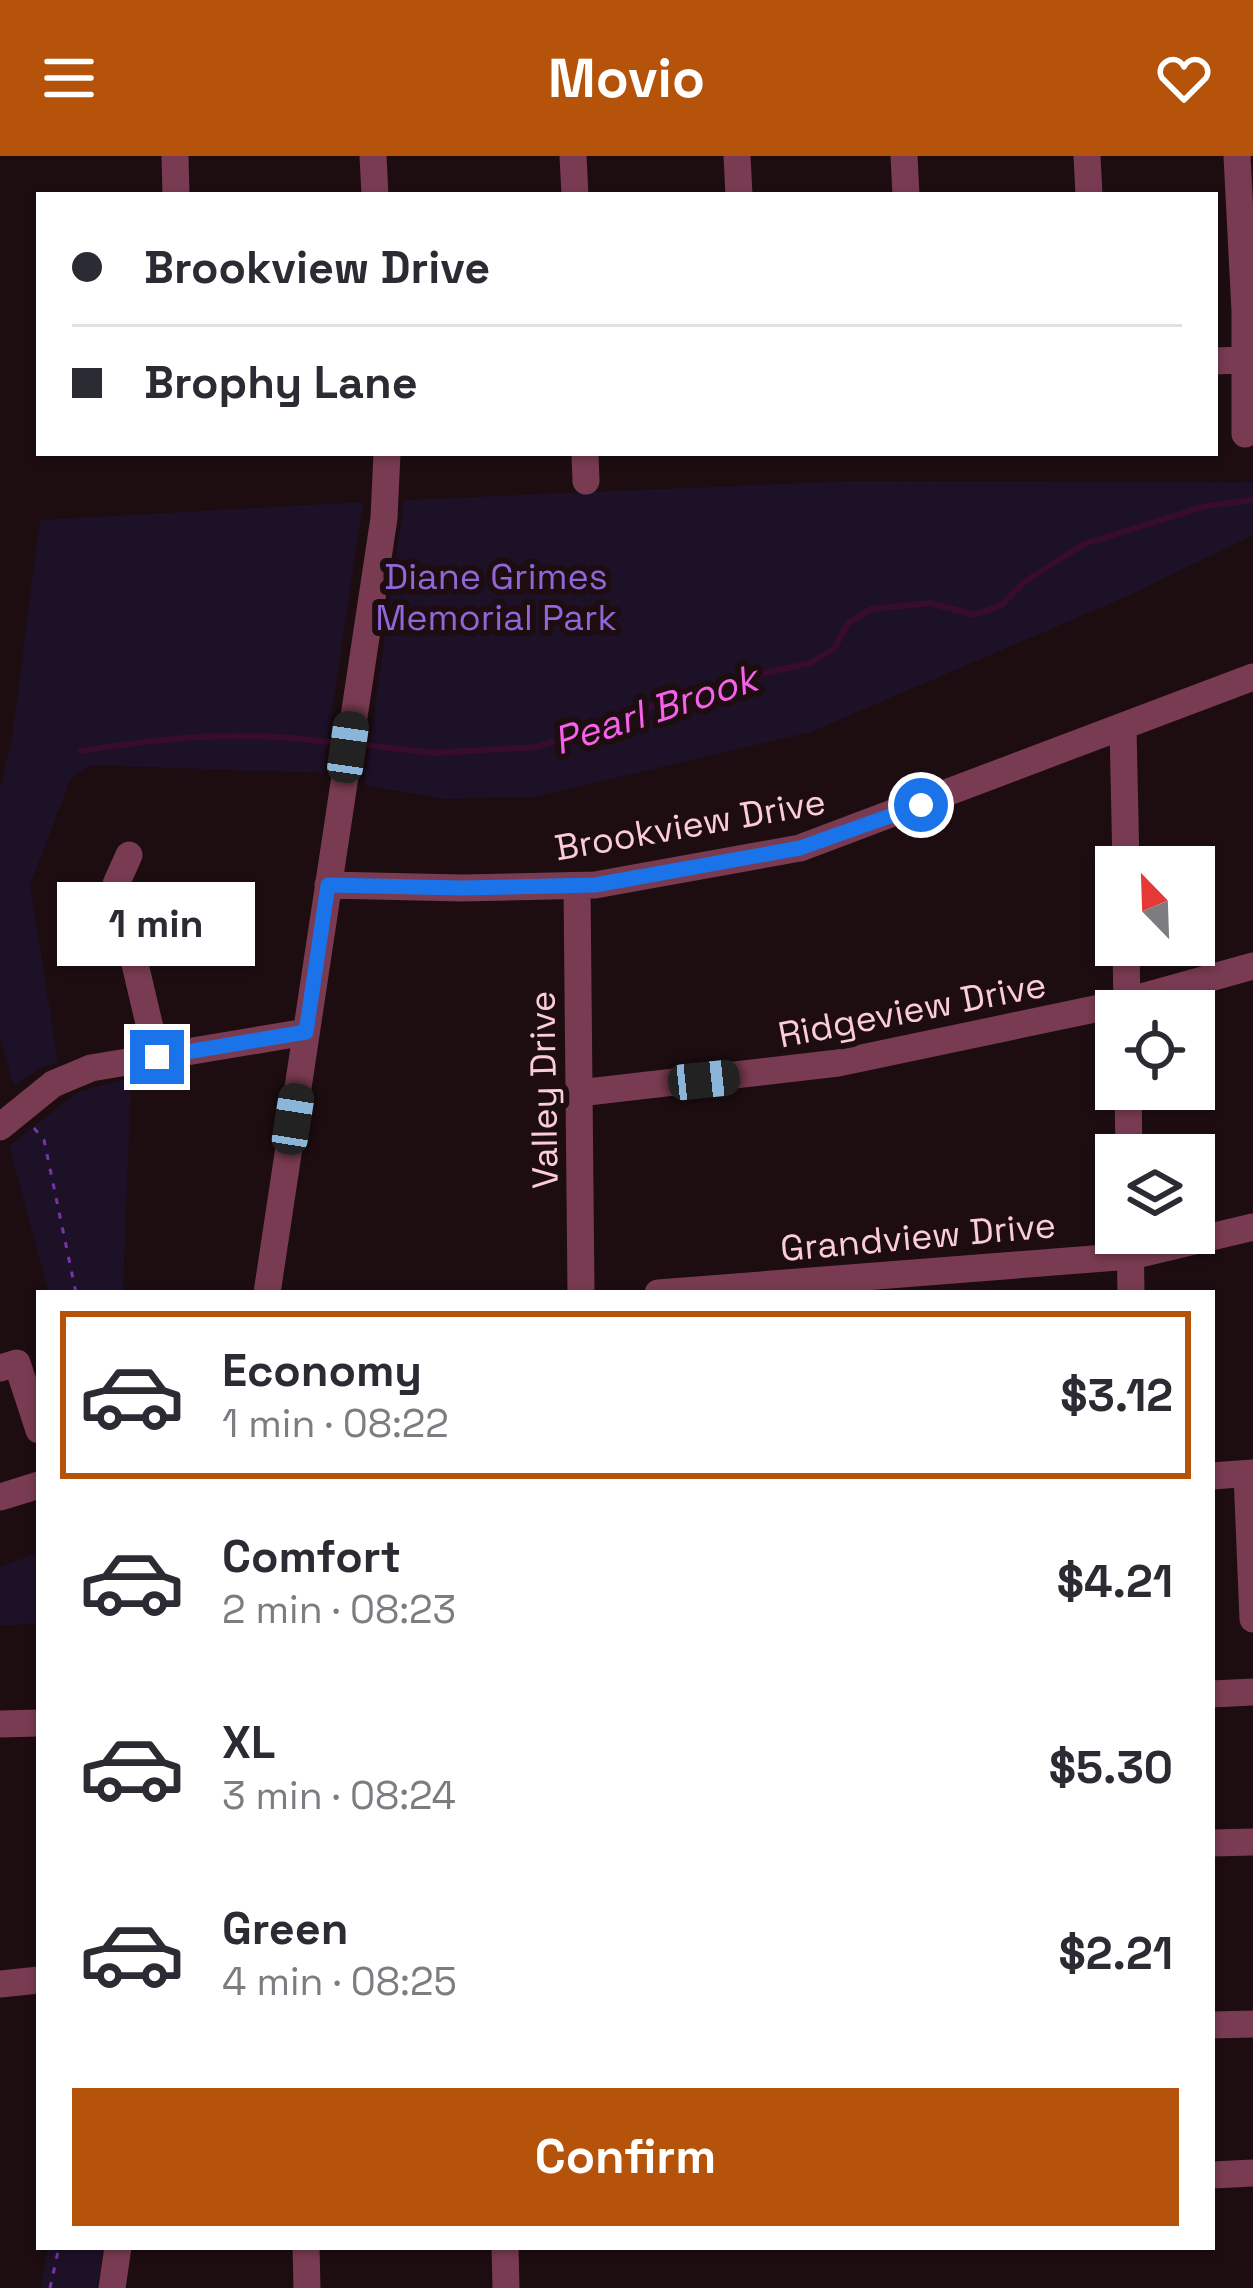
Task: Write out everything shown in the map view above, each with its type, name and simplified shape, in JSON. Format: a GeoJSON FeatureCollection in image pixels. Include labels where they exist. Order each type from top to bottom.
{"type":"FeatureCollection","features":[{"type":"Feature","properties":{"kind":"street"},"geometry":{"type":"LineString","coordinates":[[175,156],[176,192]]}},
{"type":"Feature","properties":{"kind":"street"},"geometry":{"type":"LineString","coordinates":[[374,156],[375,192]]}},
{"type":"Feature","properties":{"kind":"street"},"geometry":{"type":"LineString","coordinates":[[573,156],[574,192]]}},
{"type":"Feature","properties":{"kind":"street"},"geometry":{"type":"LineString","coordinates":[[737,156],[739,192]]}},
{"type":"Feature","properties":{"kind":"street"},"geometry":{"type":"LineString","coordinates":[[904,156],[906,192]]}},
{"type":"Feature","properties":{"kind":"street"},"geometry":{"type":"LineString","coordinates":[[1087,156],[1089,192]]}},
{"type":"Feature","properties":{"kind":"street"},"geometry":{"type":"LineString","coordinates":[[1237,156],[1250,363],[1245,434]]}},
{"type":"Feature","properties":{"kind":"street"},"geometry":{"type":"LineString","coordinates":[[1218,361],[1250,363]]}},
{"type":"Feature","properties":{"kind":"street"},"geometry":{"type":"LineString","coordinates":[[267,1290],[384,518],[387,456]]}},
{"type":"Feature","properties":{"kind":"street","name":"Brookview Drive"},"geometry":{"type":"LineString","coordinates":[[328,885],[577,886],[800,848],[1253,677]]}},
{"type":"Feature","properties":{"kind":"street"},"geometry":{"type":"LineString","coordinates":[[1123,727],[1126,846]]}},
{"type":"Feature","properties":{"kind":"street"},"geometry":{"type":"LineString","coordinates":[[129,855],[116,884],[157,1057]]}},
{"type":"Feature","properties":{"kind":"street","name":"Valley Drive"},"geometry":{"type":"LineString","coordinates":[[577,886],[581,1290]]}},
{"type":"Feature","properties":{"kind":"street","name":"Ridgeview Drive"},"geometry":{"type":"LineString","coordinates":[[1177,990],[1253,966]]}},
{"type":"Feature","properties":{"kind":"street","name":"Ridgeview Drive"},"geometry":{"type":"LineString","coordinates":[[579,1093],[821,1066],[1095,1012]]}},
{"type":"Feature","properties":{"kind":"street"},"geometry":{"type":"LineString","coordinates":[[10,1119],[53,1084],[91,1067],[306,1032]]}},
{"type":"Feature","properties":{"kind":"street","name":"Grandview Drive"},"geometry":{"type":"LineString","coordinates":[[1215,1232],[1253,1227]]}},
{"type":"Feature","properties":{"kind":"street","name":"Grandview Drive"},"geometry":{"type":"LineString","coordinates":[[687,1290],[1095,1248]]}},
{"type":"Feature","properties":{"kind":"street"},"geometry":{"type":"LineString","coordinates":[[1131,1254],[1131,1290]]}},
{"type":"Feature","properties":{"kind":"street"},"geometry":{"type":"LineString","coordinates":[[0,1368],[17,1363],[36,1421]]}},
{"type":"Feature","properties":{"kind":"street"},"geometry":{"type":"LineString","coordinates":[[1215,1476],[1250,1473],[1253,1619]]}},
{"type":"Feature","properties":{"kind":"street"},"geometry":{"type":"LineString","coordinates":[[0,1497],[36,1486]]}},
{"type":"Feature","properties":{"kind":"street"},"geometry":{"type":"LineString","coordinates":[[1215,1694],[1253,1692]]}},
{"type":"Feature","properties":{"kind":"street"},"geometry":{"type":"LineString","coordinates":[[0,1724],[36,1723]]}},
{"type":"Feature","properties":{"kind":"street"},"geometry":{"type":"LineString","coordinates":[[1215,1843],[1253,1842]]}},
{"type":"Feature","properties":{"kind":"street"},"geometry":{"type":"LineString","coordinates":[[0,1984],[36,1980]]}},
{"type":"Feature","properties":{"kind":"street"},"geometry":{"type":"LineString","coordinates":[[1215,2025],[1253,2024]]}},
{"type":"Feature","properties":{"kind":"street"},"geometry":{"type":"LineString","coordinates":[[1215,2175],[1253,2173]]}},
{"type":"Feature","properties":{"kind":"street"},"geometry":{"type":"LineString","coordinates":[[112,2288],[118,2250]]}},
{"type":"Feature","properties":{"kind":"street"},"geometry":{"type":"LineString","coordinates":[[307,2250],[307,2288]]}},
{"type":"Feature","properties":{"kind":"street"},"geometry":{"type":"LineString","coordinates":[[505,2250],[506,2288]]}},
{"type":"Feature","properties":{"kind":"path"},"geometry":{"type":"LineString","coordinates":[[10,1119],[44,1140],[75,1290]]}},
{"type":"Feature","properties":{"kind":"path"},"geometry":{"type":"LineString","coordinates":[[50,2288],[57,2250]]}},
{"type":"Feature","properties":{"kind":"green space","name":"Diane Grimes Memorial Park"},"geometry":{"type":"Polygon","coordinates":[[[852,481],[1253,482],[1253,535],[1130,595],[811,732],[534,797],[442,799],[364,785],[404,500],[852,481]]]}},
{"type":"Feature","properties":{"kind":"green space"},"geometry":{"type":"Polygon","coordinates":[[[363,502],[323,773],[91,765],[71,778],[30,885],[58,1062],[14,1086],[0,1038],[0,789],[12,738],[40,520],[363,502]]]}},
{"type":"Feature","properties":{"kind":"green space"},"geometry":{"type":"Polygon","coordinates":[[[131,1078],[123,1290],[48,1290],[9,1146],[78,1092],[131,1078]]]}},
{"type":"Feature","properties":{"kind":"green space"},"geometry":{"type":"Polygon","coordinates":[[[36,1553],[36,1623],[0,1626],[0,1567],[36,1553]]]}},
{"type":"Feature","properties":{"kind":"green space"},"geometry":{"type":"Polygon","coordinates":[[[47,2250],[103,2250],[97,2288],[40,2288],[47,2250]]]}},
{"type":"Feature","properties":{"kind":"waterway","name":"Pearl Brook"},"geometry":{"type":"LineString","coordinates":[[366,745],[434,753],[537,747],[634,716],[679,692],[810,663],[834,649],[848,623],[871,609],[930,603],[975,615],[1002,605],[1024,582],[1084,544],[1206,506],[1253,500]]}},
{"type":"Feature","properties":{"kind":"waterway","name":"Pearl Brook"},"geometry":{"type":"LineString","coordinates":[[81,751],[204,737],[328,742]]}},
{"type":"Feature","properties":{"kind":"route"},"geometry":{"type":"LineString","coordinates":[[157,1057],[306,1032],[328,885],[595,885],[800,848],[921,805]]}}]}
